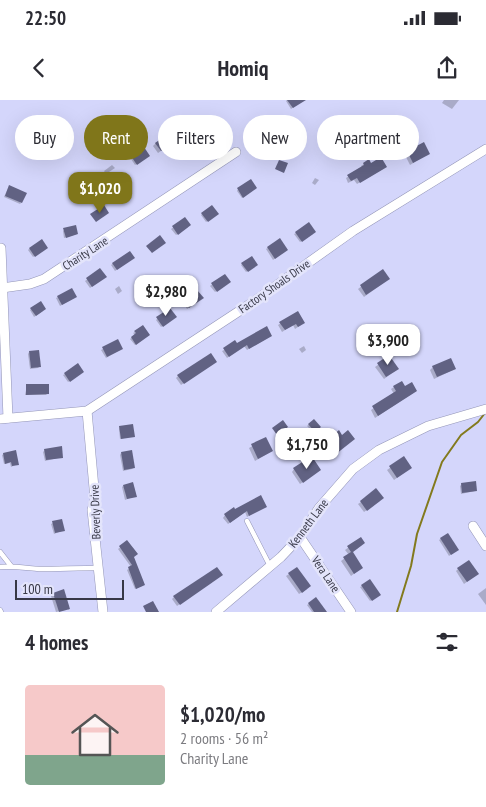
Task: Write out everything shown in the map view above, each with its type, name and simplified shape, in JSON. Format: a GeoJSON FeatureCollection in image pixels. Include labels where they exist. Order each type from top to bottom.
{"type":"FeatureCollection","features":[{"type":"Feature","properties":{"kind":"street","name":"Factory Shoals Drive"},"geometry":{"type":"LineString","coordinates":[[4,418],[87,411],[253,302],[353,231],[486,149]]}},
{"type":"Feature","properties":{"kind":"street","name":"Charity Lane"},"geometry":{"type":"LineString","coordinates":[[2,288],[30,284],[44,279],[236,152]]}},
{"type":"Feature","properties":{"kind":"street"},"geometry":{"type":"LineString","coordinates":[[1,248],[4,418]]}},
{"type":"Feature","properties":{"kind":"street","name":"Kenneth Lane"},"geometry":{"type":"LineString","coordinates":[[216,612],[270,566],[300,537],[319,508],[353,468],[379,450],[428,426],[486,408]]}},
{"type":"Feature","properties":{"kind":"street","name":"Beverly Drive"},"geometry":{"type":"LineString","coordinates":[[87,411],[96,499],[92,510],[103,612]]}},
{"type":"Feature","properties":{"kind":"street"},"geometry":{"type":"LineString","coordinates":[[473,526],[486,546]]}},
{"type":"Feature","properties":{"kind":"street","name":"Vera Lane"},"geometry":{"type":"LineString","coordinates":[[300,537],[351,612]]}},
{"type":"Feature","properties":{"kind":"lane"},"geometry":{"type":"LineString","coordinates":[[247,521],[270,566]]}},
{"type":"Feature","properties":{"kind":"lane"},"geometry":{"type":"LineString","coordinates":[[0,552],[11,566]]}},
{"type":"Feature","properties":{"kind":"lane"},"geometry":{"type":"LineString","coordinates":[[0,567],[98,568]]}},
{"type":"Feature","properties":{"kind":"building"},"geometry":{"type":"Polygon","coordinates":[[[287,100],[306,100],[293,108],[287,100]]]}},
{"type":"Feature","properties":{"kind":"building"},"geometry":{"type":"Polygon","coordinates":[[[424,142],[430,154],[419,160],[419,145],[424,142]]]}},
{"type":"Feature","properties":{"kind":"building"},"geometry":{"type":"Polygon","coordinates":[[[134,160],[144,160],[137,165],[134,160]]]}},
{"type":"Feature","properties":{"kind":"building"},"geometry":{"type":"Polygon","coordinates":[[[279,160],[288,163],[284,173],[275,169],[279,160]]]}},
{"type":"Feature","properties":{"kind":"building"},"geometry":{"type":"Polygon","coordinates":[[[368,160],[371,163],[376,160],[383,160],[387,167],[360,183],[357,178],[351,181],[347,175],[364,165],[363,163],[368,160]]]}},
{"type":"Feature","properties":{"kind":"building"},"geometry":{"type":"Polygon","coordinates":[[[251,179],[257,188],[243,198],[237,188],[251,179]]]}},
{"type":"Feature","properties":{"kind":"building"},"geometry":{"type":"Polygon","coordinates":[[[9,185],[27,193],[22,203],[5,196],[9,185]]]}},
{"type":"Feature","properties":{"kind":"building"},"geometry":{"type":"Polygon","coordinates":[[[104,205],[109,213],[96,222],[90,214],[104,205]]]}},
{"type":"Feature","properties":{"kind":"building"},"geometry":{"type":"Polygon","coordinates":[[[212,205],[219,214],[208,222],[201,213],[212,205]]]}},
{"type":"Feature","properties":{"kind":"building"},"geometry":{"type":"Polygon","coordinates":[[[185,217],[191,225],[178,235],[172,226],[185,217]]]}},
{"type":"Feature","properties":{"kind":"building"},"geometry":{"type":"Polygon","coordinates":[[[309,222],[316,232],[302,242],[295,232],[309,222]]]}},
{"type":"Feature","properties":{"kind":"building"},"geometry":{"type":"Polygon","coordinates":[[[76,225],[78,234],[66,238],[63,228],[76,225]]]}},
{"type":"Feature","properties":{"kind":"building"},"geometry":{"type":"Polygon","coordinates":[[[160,235],[166,243],[152,253],[146,246],[160,235]]]}},
{"type":"Feature","properties":{"kind":"building"},"geometry":{"type":"Polygon","coordinates":[[[280,238],[288,250],[275,259],[267,247],[280,238]]]}},
{"type":"Feature","properties":{"kind":"building"},"geometry":{"type":"Polygon","coordinates":[[[42,239],[48,248],[35,257],[29,248],[42,239]]]}},
{"type":"Feature","properties":{"kind":"building"},"geometry":{"type":"Polygon","coordinates":[[[130,251],[135,258],[117,270],[112,263],[130,251]]]}},
{"type":"Feature","properties":{"kind":"building"},"geometry":{"type":"Polygon","coordinates":[[[252,256],[258,265],[248,272],[241,263],[252,256]]]}},
{"type":"Feature","properties":{"kind":"building"},"geometry":{"type":"Polygon","coordinates":[[[100,268],[107,277],[92,287],[86,278],[100,268]]]}},
{"type":"Feature","properties":{"kind":"building"},"geometry":{"type":"Polygon","coordinates":[[[383,269],[390,279],[366,295],[360,285],[383,269]]]}},
{"type":"Feature","properties":{"kind":"building"},"geometry":{"type":"Polygon","coordinates":[[[225,274],[231,282],[217,292],[211,283],[225,274]]]}},
{"type":"Feature","properties":{"kind":"building"},"geometry":{"type":"Polygon","coordinates":[[[72,288],[77,297],[62,305],[57,296],[72,288]]]}},
{"type":"Feature","properties":{"kind":"building"},"geometry":{"type":"Polygon","coordinates":[[[197,290],[204,298],[189,308],[183,299],[197,290]]]}},
{"type":"Feature","properties":{"kind":"building"},"geometry":{"type":"Polygon","coordinates":[[[41,301],[46,309],[36,316],[30,308],[41,301]]]}},
{"type":"Feature","properties":{"kind":"building"},"geometry":{"type":"Polygon","coordinates":[[[170,308],[177,317],[163,327],[156,317],[170,308]]]}},
{"type":"Feature","properties":{"kind":"building"},"geometry":{"type":"Polygon","coordinates":[[[298,311],[305,323],[298,327],[296,324],[285,330],[279,322],[298,311]]]}},
{"type":"Feature","properties":{"kind":"building"},"geometry":{"type":"Polygon","coordinates":[[[143,325],[150,335],[136,345],[131,337],[136,333],[134,331],[143,325]]]}},
{"type":"Feature","properties":{"kind":"building"},"geometry":{"type":"Polygon","coordinates":[[[267,326],[272,336],[249,349],[247,345],[229,357],[223,348],[235,340],[237,343],[267,326]]]}},
{"type":"Feature","properties":{"kind":"building"},"geometry":{"type":"Polygon","coordinates":[[[118,339],[123,349],[107,357],[102,347],[118,339]]]}},
{"type":"Feature","properties":{"kind":"building"},"geometry":{"type":"Polygon","coordinates":[[[39,350],[41,367],[31,368],[29,351],[39,350]]]}},
{"type":"Feature","properties":{"kind":"building"},"geometry":{"type":"Polygon","coordinates":[[[211,353],[217,362],[184,384],[177,375],[211,353]]]}},
{"type":"Feature","properties":{"kind":"building"},"geometry":{"type":"Polygon","coordinates":[[[389,355],[399,369],[386,377],[377,363],[389,355]]]}},
{"type":"Feature","properties":{"kind":"building"},"geometry":{"type":"Polygon","coordinates":[[[451,358],[456,369],[437,377],[432,366],[451,358]]]}},
{"type":"Feature","properties":{"kind":"building"},"geometry":{"type":"Polygon","coordinates":[[[78,363],[84,372],[70,382],[64,373],[78,363]]]}},
{"type":"Feature","properties":{"kind":"building"},"geometry":{"type":"Polygon","coordinates":[[[402,381],[405,386],[412,382],[417,391],[378,416],[372,406],[396,391],[393,386],[402,381]]]}},
{"type":"Feature","properties":{"kind":"building"},"geometry":{"type":"Polygon","coordinates":[[[26,384],[49,384],[49,394],[26,395],[26,384]]]}},
{"type":"Feature","properties":{"kind":"building"},"geometry":{"type":"Polygon","coordinates":[[[314,419],[321,427],[315,432],[308,424],[314,419]]]}},
{"type":"Feature","properties":{"kind":"building"},"geometry":{"type":"Polygon","coordinates":[[[283,420],[288,427],[277,435],[272,428],[283,420]]]}},
{"type":"Feature","properties":{"kind":"building"},"geometry":{"type":"Polygon","coordinates":[[[133,424],[135,437],[121,439],[119,426],[133,424]]]}},
{"type":"Feature","properties":{"kind":"building"},"geometry":{"type":"Polygon","coordinates":[[[339,430],[342,435],[348,430],[355,439],[336,454],[329,445],[334,440],[331,437],[339,430]]]}},
{"type":"Feature","properties":{"kind":"building"},"geometry":{"type":"Polygon","coordinates":[[[266,437],[273,451],[258,459],[251,444],[266,437]]]}},
{"type":"Feature","properties":{"kind":"building"},"geometry":{"type":"Polygon","coordinates":[[[62,446],[63,458],[46,460],[44,449],[62,446]]]}},
{"type":"Feature","properties":{"kind":"building"},"geometry":{"type":"Polygon","coordinates":[[[16,450],[19,465],[12,466],[11,462],[5,464],[3,453],[16,450]]]}},
{"type":"Feature","properties":{"kind":"building"},"geometry":{"type":"Polygon","coordinates":[[[132,450],[135,468],[124,470],[121,452],[132,450]]]}},
{"type":"Feature","properties":{"kind":"building"},"geometry":{"type":"Polygon","coordinates":[[[404,456],[412,468],[397,478],[389,466],[404,456]]]}},
{"type":"Feature","properties":{"kind":"building"},"geometry":{"type":"Polygon","coordinates":[[[313,458],[321,470],[303,483],[293,468],[307,459],[309,462],[313,458]]]}},
{"type":"Feature","properties":{"kind":"building"},"geometry":{"type":"Polygon","coordinates":[[[476,481],[477,491],[462,493],[461,483],[476,481]]]}},
{"type":"Feature","properties":{"kind":"building"},"geometry":{"type":"Polygon","coordinates":[[[133,482],[137,497],[127,499],[123,485],[133,482]]]}},
{"type":"Feature","properties":{"kind":"building"},"geometry":{"type":"Polygon","coordinates":[[[376,488],[384,498],[367,511],[360,501],[376,488]]]}},
{"type":"Feature","properties":{"kind":"building"},"geometry":{"type":"Polygon","coordinates":[[[261,495],[267,507],[249,516],[247,511],[230,523],[224,514],[234,507],[235,509],[261,495]]]}},
{"type":"Feature","properties":{"kind":"building"},"geometry":{"type":"Polygon","coordinates":[[[62,519],[65,531],[55,533],[52,521],[62,519]]]}},
{"type":"Feature","properties":{"kind":"building"},"geometry":{"type":"Polygon","coordinates":[[[448,533],[459,550],[451,555],[440,538],[448,533]]]}},
{"type":"Feature","properties":{"kind":"building"},"geometry":{"type":"Polygon","coordinates":[[[361,537],[365,543],[353,552],[363,568],[354,574],[343,557],[351,552],[347,546],[361,537]]]}},
{"type":"Feature","properties":{"kind":"building"},"geometry":{"type":"Polygon","coordinates":[[[127,540],[138,554],[134,557],[145,585],[136,589],[128,567],[132,565],[119,546],[127,540]]]}},
{"type":"Feature","properties":{"kind":"building"},"geometry":{"type":"Polygon","coordinates":[[[469,560],[479,574],[467,582],[457,568],[469,560]]]}},
{"type":"Feature","properties":{"kind":"building"},"geometry":{"type":"Polygon","coordinates":[[[217,567],[223,575],[180,605],[173,596],[217,567]]]}},
{"type":"Feature","properties":{"kind":"building"},"geometry":{"type":"Polygon","coordinates":[[[297,567],[311,586],[302,593],[288,573],[297,567]]]}},
{"type":"Feature","properties":{"kind":"building"},"geometry":{"type":"Polygon","coordinates":[[[370,579],[381,595],[372,601],[361,585],[370,579]]]}},
{"type":"Feature","properties":{"kind":"building"},"geometry":{"type":"Polygon","coordinates":[[[64,589],[70,609],[59,612],[53,593],[64,589]]]}},
{"type":"Feature","properties":{"kind":"building"},"geometry":{"type":"Polygon","coordinates":[[[316,597],[327,612],[314,612],[308,603],[316,597]]]}},
{"type":"Feature","properties":{"kind":"building"},"geometry":{"type":"Polygon","coordinates":[[[153,601],[159,612],[146,612],[143,606],[153,601]]]}},
{"type":"Feature","properties":{"kind":"waterway"},"geometry":{"type":"LineString","coordinates":[[397,612],[411,566],[417,534],[442,462],[461,435],[478,422],[485,413]]}}]}
